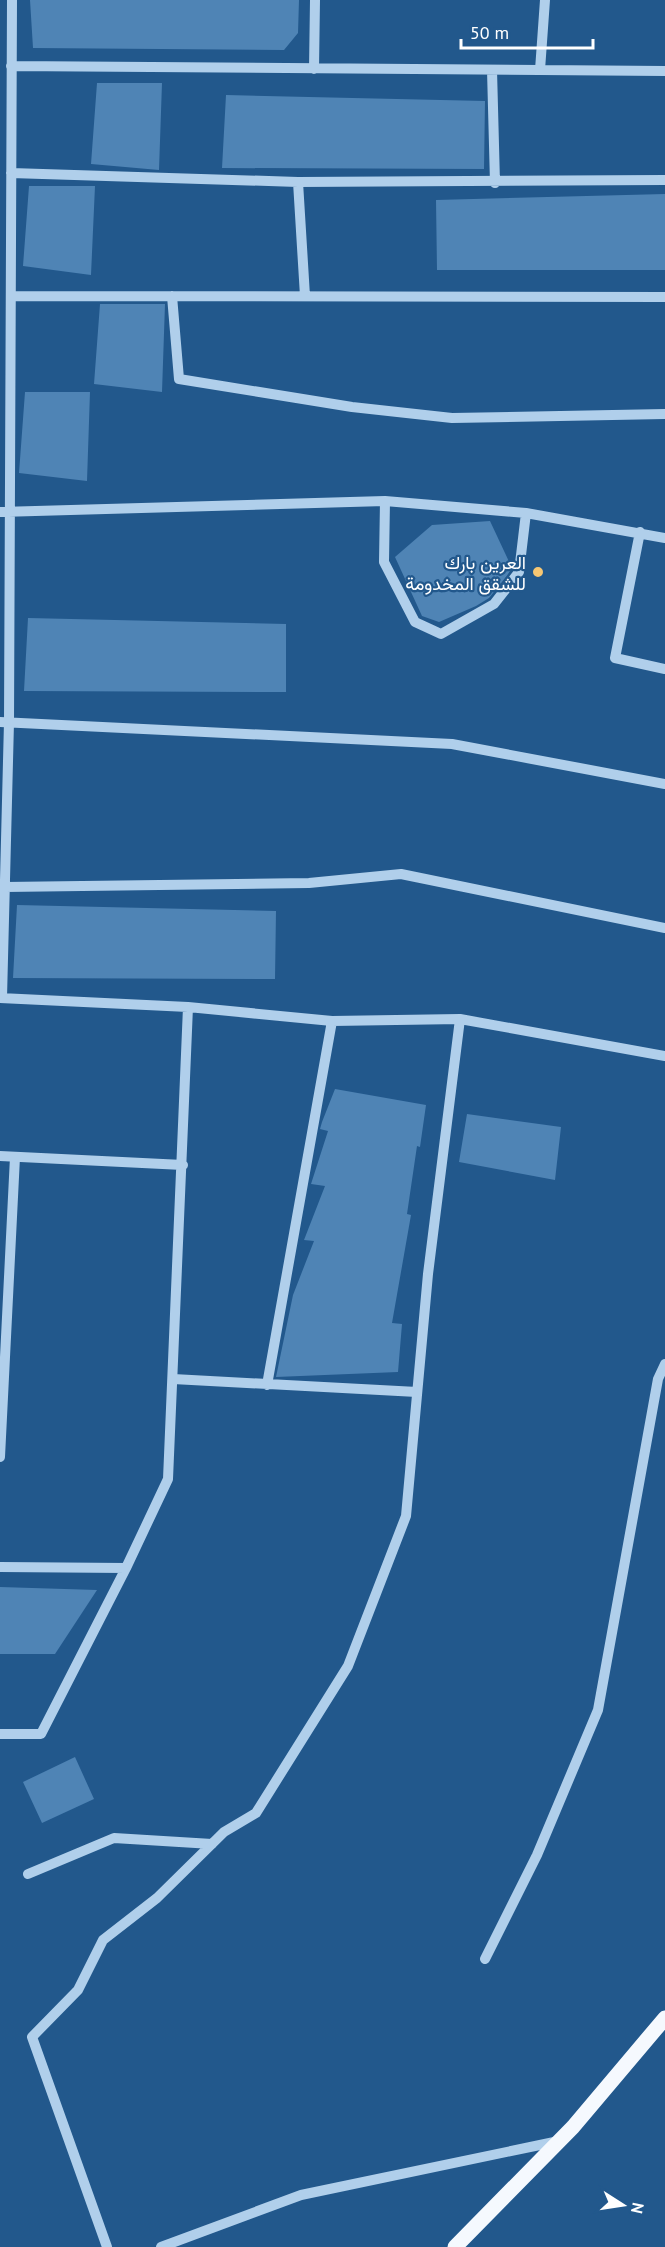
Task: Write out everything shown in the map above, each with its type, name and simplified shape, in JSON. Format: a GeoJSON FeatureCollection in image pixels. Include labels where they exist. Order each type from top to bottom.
{"type":"FeatureCollection","features":[{"type":"Feature","properties":{"kind":"main road"},"geometry":{"type":"LineString","coordinates":[[455,2247],[560,2141],[619,2076],[665,2018]]}},
{"type":"Feature","properties":{"kind":"street"},"geometry":{"type":"LineString","coordinates":[[12,0],[11,66],[6,104],[11,173],[11,296],[5,513],[3,826],[5,887],[1,998],[188,1007],[332,1022],[460,1019],[665,1056]]}},
{"type":"Feature","properties":{"kind":"street"},"geometry":{"type":"LineString","coordinates":[[314,69],[315,0]]}},
{"type":"Feature","properties":{"kind":"street"},"geometry":{"type":"LineString","coordinates":[[540,70],[545,0]]}},
{"type":"Feature","properties":{"kind":"street"},"geometry":{"type":"LineString","coordinates":[[11,66],[665,71]]}},
{"type":"Feature","properties":{"kind":"street"},"geometry":{"type":"LineString","coordinates":[[492,70],[495,183]]}},
{"type":"Feature","properties":{"kind":"street"},"geometry":{"type":"LineString","coordinates":[[11,173],[298,182],[495,183],[665,180]]}},
{"type":"Feature","properties":{"kind":"street"},"geometry":{"type":"LineString","coordinates":[[298,182],[305,296]]}},
{"type":"Feature","properties":{"kind":"street"},"geometry":{"type":"LineString","coordinates":[[11,296],[665,297]]}},
{"type":"Feature","properties":{"kind":"street"},"geometry":{"type":"LineString","coordinates":[[172,296],[179,379],[352,407],[452,418],[665,414]]}},
{"type":"Feature","properties":{"kind":"street"},"geometry":{"type":"LineString","coordinates":[[5,513],[385,501],[526,513],[665,538]]}},
{"type":"Feature","properties":{"kind":"street"},"geometry":{"type":"LineString","coordinates":[[385,501],[384,562],[415,621],[441,634],[494,604],[519,572],[526,513]]}},
{"type":"Feature","properties":{"kind":"street"},"geometry":{"type":"LineString","coordinates":[[640,532],[615,658],[665,669]]}},
{"type":"Feature","properties":{"kind":"street"},"geometry":{"type":"LineString","coordinates":[[5,722],[452,744],[665,784]]}},
{"type":"Feature","properties":{"kind":"street"},"geometry":{"type":"LineString","coordinates":[[5,887],[309,883],[401,874],[665,928]]}},
{"type":"Feature","properties":{"kind":"street"},"geometry":{"type":"LineString","coordinates":[[0,1734],[40,1734],[126,1568],[168,1479],[188,1007]]}},
{"type":"Feature","properties":{"kind":"street"},"geometry":{"type":"LineString","coordinates":[[106,2247],[32,2037],[78,1990],[103,1940],[157,1898],[224,1832],[256,1813],[348,1666],[405,1516],[428,1274],[460,1019]]}},
{"type":"Feature","properties":{"kind":"street"},"geometry":{"type":"LineString","coordinates":[[267,1385],[332,1022]]}},
{"type":"Feature","properties":{"kind":"street"},"geometry":{"type":"LineString","coordinates":[[0,1156],[183,1165]]}},
{"type":"Feature","properties":{"kind":"street"},"geometry":{"type":"LineString","coordinates":[[0,1457],[4,1280],[15,1157]]}},
{"type":"Feature","properties":{"kind":"street"},"geometry":{"type":"LineString","coordinates":[[485,1959],[537,1855],[598,1710],[657,1379],[665,1364]]}},
{"type":"Feature","properties":{"kind":"street"},"geometry":{"type":"LineString","coordinates":[[173,1378],[417,1392]]}},
{"type":"Feature","properties":{"kind":"street"},"geometry":{"type":"LineString","coordinates":[[0,1567],[126,1568]]}},
{"type":"Feature","properties":{"kind":"street"},"geometry":{"type":"LineString","coordinates":[[28,1874],[114,1838],[212,1844]]}},
{"type":"Feature","properties":{"kind":"street"},"geometry":{"type":"LineString","coordinates":[[161,2247],[301,2195],[560,2141]]}},
{"type":"Feature","properties":{"kind":"building"},"geometry":{"type":"Polygon","coordinates":[[[30,0],[299,0],[298,33],[284,50],[33,48],[30,0]]]}},
{"type":"Feature","properties":{"kind":"building"},"geometry":{"type":"Polygon","coordinates":[[[97,83],[162,83],[159,170],[91,164],[97,83]]]}},
{"type":"Feature","properties":{"kind":"building"},"geometry":{"type":"Polygon","coordinates":[[[226,95],[485,101],[484,169],[222,168],[226,95]]]}},
{"type":"Feature","properties":{"kind":"building"},"geometry":{"type":"Polygon","coordinates":[[[29,186],[95,186],[91,275],[23,266],[29,186]]]}},
{"type":"Feature","properties":{"kind":"building"},"geometry":{"type":"Polygon","coordinates":[[[665,194],[665,270],[437,270],[436,200],[665,194]]]}},
{"type":"Feature","properties":{"kind":"building"},"geometry":{"type":"Polygon","coordinates":[[[100,304],[165,304],[162,392],[94,384],[100,304]]]}},
{"type":"Feature","properties":{"kind":"building"},"geometry":{"type":"Polygon","coordinates":[[[25,392],[90,392],[87,481],[19,473],[25,392]]]}},
{"type":"Feature","properties":{"kind":"building"},"geometry":{"type":"Polygon","coordinates":[[[490,521],[512,568],[506,577],[489,598],[476,606],[439,622],[422,616],[395,557],[432,525],[490,521]]]}},
{"type":"Feature","properties":{"kind":"building"},"geometry":{"type":"Polygon","coordinates":[[[28,618],[286,624],[286,692],[24,691],[28,618]]]}},
{"type":"Feature","properties":{"kind":"building"},"geometry":{"type":"Polygon","coordinates":[[[17,905],[276,911],[275,979],[13,978],[17,905]]]}},
{"type":"Feature","properties":{"kind":"building"},"geometry":{"type":"Polygon","coordinates":[[[335,1089],[426,1105],[420,1147],[417,1146],[407,1214],[411,1215],[392,1323],[402,1324],[398,1372],[276,1377],[293,1295],[314,1241],[304,1240],[325,1186],[311,1184],[328,1131],[320,1129],[335,1089]]]}},
{"type":"Feature","properties":{"kind":"building"},"geometry":{"type":"Polygon","coordinates":[[[467,1114],[561,1127],[555,1180],[459,1162],[467,1114]]]}},
{"type":"Feature","properties":{"kind":"building"},"geometry":{"type":"Polygon","coordinates":[[[0,1587],[97,1590],[55,1654],[0,1654],[0,1587]]]}},
{"type":"Feature","properties":{"kind":"building"},"geometry":{"type":"Polygon","coordinates":[[[75,1757],[94,1799],[42,1823],[23,1782],[75,1757]]]}},
{"type":"Feature","properties":{"kind":"place","name":"العرين بارك للشقق المخدومة"},"geometry":{"type":"Point","coordinates":[538,572]}}]}
